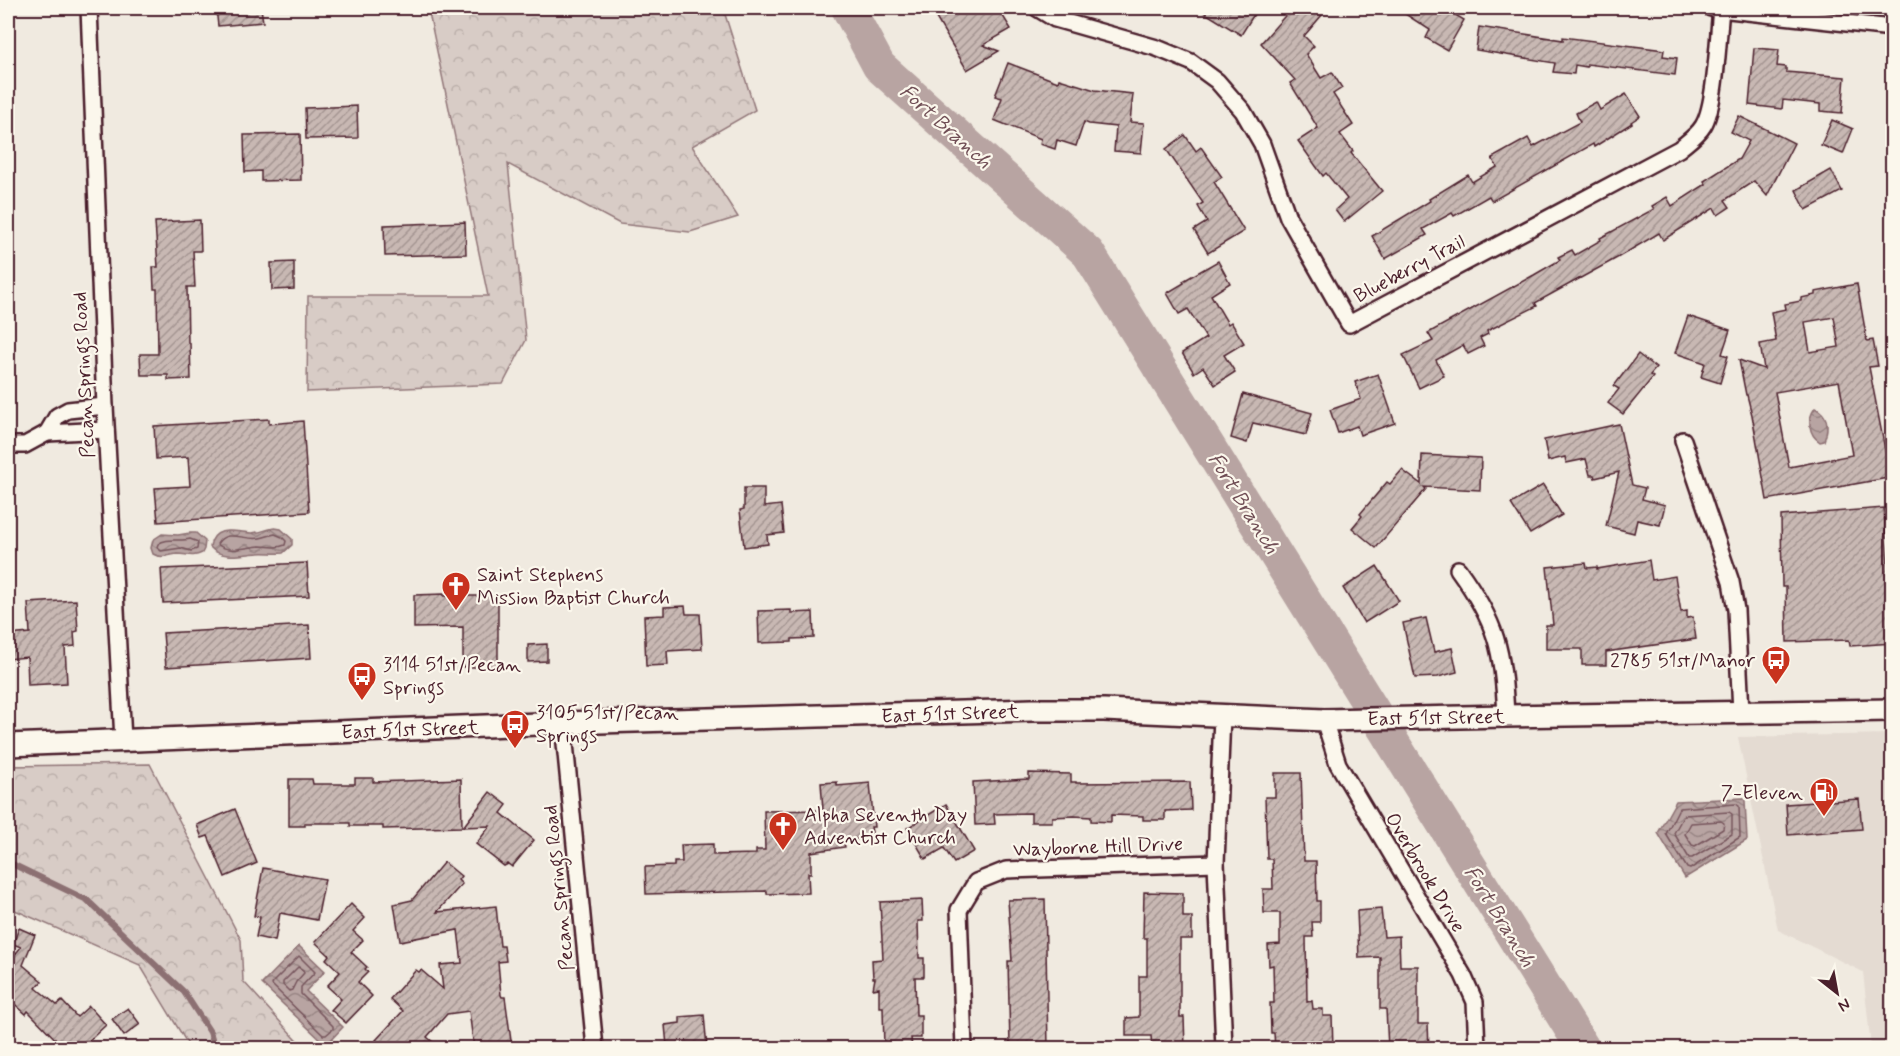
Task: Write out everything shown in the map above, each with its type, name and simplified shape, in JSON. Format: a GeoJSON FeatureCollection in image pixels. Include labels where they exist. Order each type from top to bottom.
{"type":"FeatureCollection","features":[{"type":"Feature","properties":{"kind":"main road","name":"East 51st Street"},"geometry":{"type":"LineString","coordinates":[[8,745],[562,723],[1032,710],[1104,710],[1324,720],[1893,710]]}},
{"type":"Feature","properties":{"kind":"street","name":"Pecan Springs Road"},"geometry":{"type":"LineString","coordinates":[[89,8],[106,430],[123,740]]}},
{"type":"Feature","properties":{"kind":"street","name":"Blueberry Trail"},"geometry":{"type":"LineString","coordinates":[[1037,8],[1055,19],[1157,48],[1191,62],[1217,81],[1243,111],[1262,144],[1288,217],[1349,324],[1668,154],[1694,137],[1704,125],[1710,108],[1716,8]]}},
{"type":"Feature","properties":{"kind":"street"},"geometry":{"type":"LineString","coordinates":[[1716,8],[1893,28]]}},
{"type":"Feature","properties":{"kind":"street"},"geometry":{"type":"LineString","coordinates":[[47,434],[57,416],[68,410],[105,406]]}},
{"type":"Feature","properties":{"kind":"street"},"geometry":{"type":"LineString","coordinates":[[8,446],[25,445],[47,434],[106,430]]}},
{"type":"Feature","properties":{"kind":"street"},"geometry":{"type":"LineString","coordinates":[[1683,440],[1731,582],[1736,610],[1741,712]]}},
{"type":"Feature","properties":{"kind":"street"},"geometry":{"type":"LineString","coordinates":[[1458,569],[1478,597],[1492,624],[1500,648],[1506,716]]}},
{"type":"Feature","properties":{"kind":"street"},"geometry":{"type":"LineString","coordinates":[[1222,716],[1216,862],[1224,1048]]}},
{"type":"Feature","properties":{"kind":"street","name":"Overbrook Drive"},"geometry":{"type":"LineString","coordinates":[[1324,720],[1338,764],[1463,975],[1475,1002],[1477,1048]]}},
{"type":"Feature","properties":{"kind":"street","name":"Pecan Springs Road"},"geometry":{"type":"LineString","coordinates":[[562,723],[595,1048]]}},
{"type":"Feature","properties":{"kind":"street","name":"Wayborne Hill Drive"},"geometry":{"type":"LineString","coordinates":[[964,1048],[959,910],[976,882],[1006,870],[1216,862]]}},
{"type":"Feature","properties":{"kind":"shaded area"},"geometry":{"type":"Polygon","coordinates":[[[1892,734],[1892,1048],[1871,1048],[1863,972],[1778,930],[1738,737],[1892,734]]]}},
{"type":"Feature","properties":{"kind":"green space"},"geometry":{"type":"Polygon","coordinates":[[[428,8],[723,8],[755,110],[692,146],[738,217],[690,232],[620,224],[508,164],[526,340],[503,384],[307,392],[308,296],[488,296],[428,8]]]}},
{"type":"Feature","properties":{"kind":"green space"},"geometry":{"type":"Polygon","coordinates":[[[150,764],[241,940],[243,981],[304,1048],[190,1048],[140,965],[8,907],[8,766],[150,764]]]}},
{"type":"Feature","properties":{"kind":"water"},"geometry":{"type":"Polygon","coordinates":[[[1815,408],[1823,414],[1827,422],[1824,441],[1820,442],[1813,435],[1810,426],[1815,408]]]}},
{"type":"Feature","properties":{"kind":"water"},"geometry":{"type":"Polygon","coordinates":[[[275,528],[281,529],[292,539],[292,545],[283,553],[226,555],[210,547],[212,540],[220,532],[254,533],[275,528]]]}},
{"type":"Feature","properties":{"kind":"water"},"geometry":{"type":"Polygon","coordinates":[[[196,533],[205,541],[202,553],[162,556],[153,554],[151,548],[153,540],[162,534],[196,533]]]}},
{"type":"Feature","properties":{"kind":"water"},"geometry":{"type":"Polygon","coordinates":[[[1743,798],[1747,840],[1685,878],[1658,833],[1676,801],[1743,798]]]}},
{"type":"Feature","properties":{"kind":"water"},"geometry":{"type":"Polygon","coordinates":[[[299,946],[325,971],[306,991],[343,1027],[326,1045],[262,984],[299,946]]]}},
{"type":"Feature","properties":{"kind":"building"},"geometry":{"type":"Polygon","coordinates":[[[216,8],[261,8],[263,22],[218,26],[216,8]]]}},
{"type":"Feature","properties":{"kind":"building"},"geometry":{"type":"Polygon","coordinates":[[[930,8],[998,8],[1011,29],[983,45],[999,51],[967,70],[930,8]]]}},
{"type":"Feature","properties":{"kind":"building"},"geometry":{"type":"Polygon","coordinates":[[[1197,8],[1258,8],[1241,35],[1197,8]]]}},
{"type":"Feature","properties":{"kind":"building"},"geometry":{"type":"Polygon","coordinates":[[[1292,8],[1313,8],[1322,15],[1304,36],[1314,46],[1306,54],[1321,78],[1332,72],[1342,88],[1333,94],[1353,125],[1340,134],[1353,151],[1351,153],[1382,191],[1344,222],[1335,210],[1347,199],[1326,173],[1323,176],[1298,141],[1318,128],[1290,83],[1295,80],[1261,43],[1292,8]]]}},
{"type":"Feature","properties":{"kind":"building"},"geometry":{"type":"Polygon","coordinates":[[[1396,8],[1444,8],[1464,20],[1447,50],[1426,38],[1430,30],[1396,8]]]}},
{"type":"Feature","properties":{"kind":"building"},"geometry":{"type":"Polygon","coordinates":[[[1479,27],[1563,40],[1563,37],[1664,50],[1663,56],[1677,58],[1675,75],[1587,64],[1587,67],[1575,65],[1574,74],[1553,72],[1555,63],[1476,50],[1479,27]]]}},
{"type":"Feature","properties":{"kind":"building"},"geometry":{"type":"Polygon","coordinates":[[[1754,48],[1779,50],[1777,66],[1786,67],[1786,72],[1845,77],[1842,113],[1820,111],[1820,104],[1783,100],[1782,109],[1749,105],[1754,48]]]}},
{"type":"Feature","properties":{"kind":"building"},"geometry":{"type":"Polygon","coordinates":[[[1008,63],[1058,82],[1059,79],[1095,90],[1133,94],[1130,122],[1144,123],[1141,153],[1114,151],[1116,127],[1084,122],[1076,146],[1057,140],[1055,149],[1040,144],[1041,139],[994,120],[1002,98],[995,96],[1008,63]]]}},
{"type":"Feature","properties":{"kind":"building"},"geometry":{"type":"Polygon","coordinates":[[[1626,94],[1640,116],[1632,123],[1594,147],[1593,144],[1492,201],[1489,196],[1454,216],[1452,213],[1423,229],[1427,235],[1385,259],[1372,236],[1468,175],[1472,182],[1497,167],[1492,158],[1528,138],[1533,147],[1580,122],[1576,113],[1596,102],[1600,110],[1626,94]]]}},
{"type":"Feature","properties":{"kind":"building"},"geometry":{"type":"Polygon","coordinates":[[[357,106],[358,138],[306,139],[305,108],[357,106]]]}},
{"type":"Feature","properties":{"kind":"building"},"geometry":{"type":"Polygon","coordinates":[[[1739,116],[1794,143],[1767,196],[1754,181],[1725,200],[1730,207],[1718,215],[1714,208],[1663,240],[1659,233],[1535,303],[1537,306],[1487,331],[1488,334],[1480,338],[1484,346],[1468,354],[1463,345],[1436,360],[1444,376],[1419,388],[1403,355],[1433,341],[1428,333],[1560,260],[1558,257],[1572,250],[1575,255],[1601,240],[1600,238],[1654,209],[1652,206],[1667,197],[1672,206],[1706,184],[1704,181],[1739,159],[1749,141],[1731,132],[1739,116]]]}},
{"type":"Feature","properties":{"kind":"building"},"geometry":{"type":"Polygon","coordinates":[[[1832,120],[1853,129],[1843,154],[1821,145],[1832,120]]]}},
{"type":"Feature","properties":{"kind":"building"},"geometry":{"type":"Polygon","coordinates":[[[300,134],[301,180],[261,181],[261,171],[245,172],[244,135],[300,134]]]}},
{"type":"Feature","properties":{"kind":"building"},"geometry":{"type":"Polygon","coordinates":[[[1185,135],[1196,151],[1201,147],[1222,177],[1214,182],[1244,231],[1208,253],[1194,230],[1207,222],[1198,206],[1203,203],[1166,149],[1185,135]]]}},
{"type":"Feature","properties":{"kind":"building"},"geometry":{"type":"Polygon","coordinates":[[[1831,170],[1842,191],[1806,210],[1796,190],[1831,170]]]}},
{"type":"Feature","properties":{"kind":"building"},"geometry":{"type":"Polygon","coordinates":[[[200,220],[201,251],[193,251],[195,287],[187,287],[191,379],[168,380],[168,375],[141,375],[140,354],[158,354],[157,289],[154,289],[153,267],[158,267],[155,222],[200,220]]]}},
{"type":"Feature","properties":{"kind":"building"},"geometry":{"type":"Polygon","coordinates":[[[465,222],[466,254],[385,256],[384,225],[465,222]]]}},
{"type":"Feature","properties":{"kind":"building"},"geometry":{"type":"Polygon","coordinates":[[[1218,261],[1230,283],[1211,295],[1228,324],[1231,322],[1244,343],[1224,355],[1235,372],[1215,385],[1203,367],[1194,373],[1182,353],[1206,338],[1188,309],[1179,314],[1167,293],[1218,261]]]}},
{"type":"Feature","properties":{"kind":"building"},"geometry":{"type":"Polygon","coordinates":[[[294,262],[294,289],[272,290],[271,263],[294,262]]]}},
{"type":"Feature","properties":{"kind":"building"},"geometry":{"type":"Polygon","coordinates":[[[1857,284],[1867,341],[1873,340],[1878,366],[1869,367],[1886,455],[1893,454],[1893,477],[1767,500],[1752,415],[1739,360],[1764,369],[1760,344],[1776,341],[1771,312],[1786,309],[1785,304],[1801,301],[1801,298],[1815,295],[1815,292],[1857,284]],[[1834,317],[1805,322],[1810,352],[1839,347],[1834,317]],[[1839,381],[1775,392],[1789,467],[1852,455],[1839,381]]]}},
{"type":"Feature","properties":{"kind":"building"},"geometry":{"type":"Polygon","coordinates":[[[1688,316],[1730,330],[1722,354],[1728,356],[1720,383],[1701,377],[1705,363],[1675,353],[1688,316]]]}},
{"type":"Feature","properties":{"kind":"building"},"geometry":{"type":"Polygon","coordinates":[[[1638,354],[1656,368],[1650,375],[1653,377],[1623,414],[1608,403],[1619,389],[1614,386],[1638,354]]]}},
{"type":"Feature","properties":{"kind":"building"},"geometry":{"type":"Polygon","coordinates":[[[1378,374],[1395,423],[1360,435],[1357,426],[1338,433],[1330,410],[1361,399],[1355,382],[1378,374]]]}},
{"type":"Feature","properties":{"kind":"building"},"geometry":{"type":"Polygon","coordinates":[[[1243,394],[1312,413],[1306,435],[1253,423],[1247,443],[1231,438],[1243,394]]]}},
{"type":"Feature","properties":{"kind":"building"},"geometry":{"type":"Polygon","coordinates":[[[269,419],[269,424],[303,421],[309,512],[158,522],[155,488],[190,486],[188,457],[156,459],[154,426],[269,419]]]}},
{"type":"Feature","properties":{"kind":"building"},"geometry":{"type":"Polygon","coordinates":[[[1619,424],[1632,485],[1645,488],[1642,499],[1665,505],[1660,525],[1637,520],[1634,533],[1606,526],[1619,472],[1595,478],[1594,475],[1590,475],[1586,459],[1566,463],[1565,457],[1548,461],[1544,440],[1619,424]]]}},
{"type":"Feature","properties":{"kind":"building"},"geometry":{"type":"Polygon","coordinates":[[[1422,455],[1481,458],[1480,490],[1424,487],[1426,489],[1376,548],[1352,528],[1362,516],[1360,514],[1387,482],[1390,484],[1402,470],[1421,484],[1422,455]]]}},
{"type":"Feature","properties":{"kind":"building"},"geometry":{"type":"Polygon","coordinates":[[[1543,485],[1562,515],[1530,534],[1511,504],[1543,485]]]}},
{"type":"Feature","properties":{"kind":"building"},"geometry":{"type":"Polygon","coordinates":[[[744,488],[764,488],[764,507],[781,505],[784,533],[767,535],[768,544],[744,547],[740,510],[744,509],[744,488]]]}},
{"type":"Feature","properties":{"kind":"building"},"geometry":{"type":"Polygon","coordinates":[[[1884,508],[1893,643],[1850,646],[1849,640],[1787,642],[1786,587],[1782,587],[1781,516],[1884,508]]]}},
{"type":"Feature","properties":{"kind":"building"},"geometry":{"type":"Polygon","coordinates":[[[1649,560],[1652,580],[1675,576],[1681,612],[1687,611],[1687,618],[1693,617],[1696,639],[1606,652],[1606,665],[1582,665],[1582,649],[1546,649],[1546,625],[1553,625],[1547,567],[1586,563],[1587,568],[1597,567],[1597,569],[1649,560]]]}},
{"type":"Feature","properties":{"kind":"building"},"geometry":{"type":"Polygon","coordinates":[[[307,563],[309,596],[163,603],[161,569],[307,563]]]}},
{"type":"Feature","properties":{"kind":"building"},"geometry":{"type":"Polygon","coordinates":[[[1377,566],[1399,601],[1364,623],[1343,588],[1377,566]]]}},
{"type":"Feature","properties":{"kind":"building","name":"Saint Stephens Mission Baptist Church"},"geometry":{"type":"Polygon","coordinates":[[[444,594],[444,596],[498,596],[498,667],[463,667],[463,627],[414,628],[414,595],[444,594]]]}},
{"type":"Feature","properties":{"kind":"building"},"geometry":{"type":"Polygon","coordinates":[[[76,600],[78,631],[74,632],[75,646],[65,647],[67,683],[28,685],[27,657],[8,659],[8,635],[30,633],[28,603],[76,600]]]}},
{"type":"Feature","properties":{"kind":"building"},"geometry":{"type":"Polygon","coordinates":[[[685,606],[686,614],[700,614],[702,649],[667,651],[668,665],[646,666],[644,616],[664,615],[664,607],[685,606]]]}},
{"type":"Feature","properties":{"kind":"building"},"geometry":{"type":"Polygon","coordinates":[[[791,610],[791,613],[813,612],[814,638],[792,639],[792,642],[759,643],[758,611],[791,610]]]}},
{"type":"Feature","properties":{"kind":"building"},"geometry":{"type":"Polygon","coordinates":[[[1426,618],[1434,652],[1452,648],[1457,672],[1438,677],[1415,678],[1403,623],[1426,618]]]}},
{"type":"Feature","properties":{"kind":"building"},"geometry":{"type":"Polygon","coordinates":[[[309,625],[311,658],[166,667],[163,633],[309,625]]]}},
{"type":"Feature","properties":{"kind":"building"},"geometry":{"type":"Polygon","coordinates":[[[547,644],[547,661],[528,662],[528,645],[547,644]]]}},
{"type":"Feature","properties":{"kind":"building"},"geometry":{"type":"Polygon","coordinates":[[[1029,773],[1071,774],[1071,782],[1076,783],[1190,782],[1191,810],[1165,811],[1165,820],[1143,820],[1143,816],[1111,815],[1111,822],[1091,821],[1091,817],[1074,816],[1052,817],[1052,822],[1031,822],[1031,813],[994,814],[995,824],[975,825],[973,782],[1029,779],[1029,773]]]}},
{"type":"Feature","properties":{"kind":"building"},"geometry":{"type":"Polygon","coordinates":[[[1275,773],[1301,773],[1304,861],[1316,861],[1317,901],[1320,901],[1320,922],[1312,922],[1313,937],[1306,937],[1307,1002],[1312,1001],[1313,1009],[1323,1009],[1323,1016],[1332,1016],[1333,1048],[1275,1048],[1274,1033],[1271,1033],[1270,1003],[1274,1003],[1273,965],[1269,966],[1268,945],[1280,944],[1280,913],[1264,913],[1263,889],[1273,889],[1272,859],[1267,859],[1265,797],[1275,797],[1275,773]]]}},
{"type":"Feature","properties":{"kind":"building"},"geometry":{"type":"Polygon","coordinates":[[[355,778],[373,778],[373,782],[461,779],[462,827],[383,829],[383,826],[350,826],[350,823],[305,823],[305,826],[289,826],[289,779],[312,779],[313,784],[355,784],[355,778]]]}},
{"type":"Feature","properties":{"kind":"building","name":"Alpha Seventh Day Adventist Church"},"geometry":{"type":"Polygon","coordinates":[[[837,782],[837,786],[870,783],[873,838],[843,840],[845,847],[811,852],[811,873],[808,873],[809,893],[767,894],[767,891],[646,894],[645,867],[674,866],[674,862],[682,862],[681,845],[713,844],[713,855],[756,854],[756,850],[765,850],[764,811],[823,810],[821,783],[837,782]]]}},
{"type":"Feature","properties":{"kind":"building"},"geometry":{"type":"Polygon","coordinates":[[[490,792],[507,805],[501,813],[534,840],[512,867],[508,864],[504,866],[476,844],[490,826],[463,827],[490,792]]]}},
{"type":"Feature","properties":{"kind":"building","name":"7-Eleven"},"geometry":{"type":"Polygon","coordinates":[[[1859,799],[1862,829],[1788,835],[1786,804],[1859,799]]]}},
{"type":"Feature","properties":{"kind":"building"},"geometry":{"type":"Polygon","coordinates":[[[946,804],[974,851],[954,863],[944,848],[925,859],[907,828],[946,804]]]}},
{"type":"Feature","properties":{"kind":"building"},"geometry":{"type":"Polygon","coordinates":[[[235,809],[257,863],[225,877],[208,836],[202,838],[197,825],[235,809]]]}},
{"type":"Feature","properties":{"kind":"building"},"geometry":{"type":"Polygon","coordinates":[[[444,862],[461,876],[458,880],[462,884],[437,912],[496,906],[500,946],[504,946],[506,961],[498,962],[501,995],[505,997],[512,1048],[474,1048],[469,1011],[447,1014],[427,1037],[440,1048],[386,1048],[376,1040],[403,1011],[390,999],[416,970],[419,972],[421,970],[443,989],[440,965],[462,963],[458,930],[400,941],[394,904],[412,900],[444,862]]]}},
{"type":"Feature","properties":{"kind":"building"},"geometry":{"type":"Polygon","coordinates":[[[263,868],[325,879],[317,920],[280,913],[275,941],[256,937],[260,917],[254,916],[263,868]]]}},
{"type":"Feature","properties":{"kind":"building"},"geometry":{"type":"Polygon","coordinates":[[[1144,892],[1183,893],[1183,917],[1192,917],[1192,939],[1180,939],[1180,1017],[1184,1017],[1185,1048],[1152,1048],[1151,1036],[1126,1036],[1126,1018],[1139,1017],[1139,976],[1147,976],[1147,938],[1143,938],[1144,892]]]}},
{"type":"Feature","properties":{"kind":"building"},"geometry":{"type":"Polygon","coordinates":[[[1045,899],[1048,1048],[1018,1048],[1018,1046],[1010,1046],[1008,961],[1012,961],[1008,900],[1045,899]]]}},
{"type":"Feature","properties":{"kind":"building"},"geometry":{"type":"Polygon","coordinates":[[[922,900],[923,921],[918,921],[919,958],[924,958],[924,977],[915,977],[916,1015],[921,1015],[921,1038],[911,1038],[912,1048],[884,1048],[883,1007],[879,1007],[879,988],[873,989],[875,978],[873,978],[872,960],[883,959],[880,902],[922,900]]]}},
{"type":"Feature","properties":{"kind":"building"},"geometry":{"type":"Polygon","coordinates":[[[351,904],[365,918],[353,931],[363,940],[351,952],[367,967],[365,969],[368,972],[358,982],[372,996],[346,1023],[331,1010],[341,999],[327,986],[340,972],[326,959],[329,955],[315,942],[351,904]]]}},
{"type":"Feature","properties":{"kind":"building"},"geometry":{"type":"Polygon","coordinates":[[[1381,909],[1384,937],[1399,936],[1400,966],[1418,966],[1418,1024],[1428,1024],[1429,1048],[1388,1048],[1386,1009],[1380,1009],[1380,957],[1359,958],[1357,911],[1381,909]]]}},
{"type":"Feature","properties":{"kind":"building"},"geometry":{"type":"Polygon","coordinates":[[[19,928],[35,935],[23,965],[42,981],[36,988],[57,1005],[62,1001],[77,1017],[89,1006],[106,1025],[81,1048],[64,1048],[28,1011],[26,1014],[9,999],[8,1002],[8,953],[13,957],[21,947],[13,944],[19,928]]]}},
{"type":"Feature","properties":{"kind":"building"},"geometry":{"type":"Polygon","coordinates":[[[128,1008],[140,1024],[124,1036],[112,1019],[128,1008]]]}},
{"type":"Feature","properties":{"kind":"building"},"geometry":{"type":"Polygon","coordinates":[[[704,1015],[707,1048],[683,1048],[683,1044],[667,1046],[665,1025],[680,1023],[680,1017],[704,1015]]]}},
{"type":"Feature","properties":{"kind":"waterway","name":"Fort Branch"},"geometry":{"type":"LineString","coordinates":[[848,8],[879,66],[1088,253],[1583,1048]]}},
{"type":"Feature","properties":{"kind":"waterway"},"geometry":{"type":"LineString","coordinates":[[8,862],[87,900],[184,992],[210,1032],[215,1048]]}},
{"type":"Feature","properties":{"kind":"place","name":"Saint Stephens Mission Baptist Church"},"geometry":{"type":"Point","coordinates":[456,612]}},
{"type":"Feature","properties":{"kind":"place","name":"2785 51st/Manor"},"geometry":{"type":"Point","coordinates":[1776,686]}},
{"type":"Feature","properties":{"kind":"place","name":"3114 51st/Pecan Springs"},"geometry":{"type":"Point","coordinates":[362,702]}},
{"type":"Feature","properties":{"kind":"place","name":"3105 51st/Pecan Springs"},"geometry":{"type":"Point","coordinates":[515,750]}},
{"type":"Feature","properties":{"kind":"place","name":"7-Eleven"},"geometry":{"type":"Point","coordinates":[1824,818]}},
{"type":"Feature","properties":{"kind":"place","name":"Alpha Seventh Day Adventist Church"},"geometry":{"type":"Point","coordinates":[783,852]}}]}
